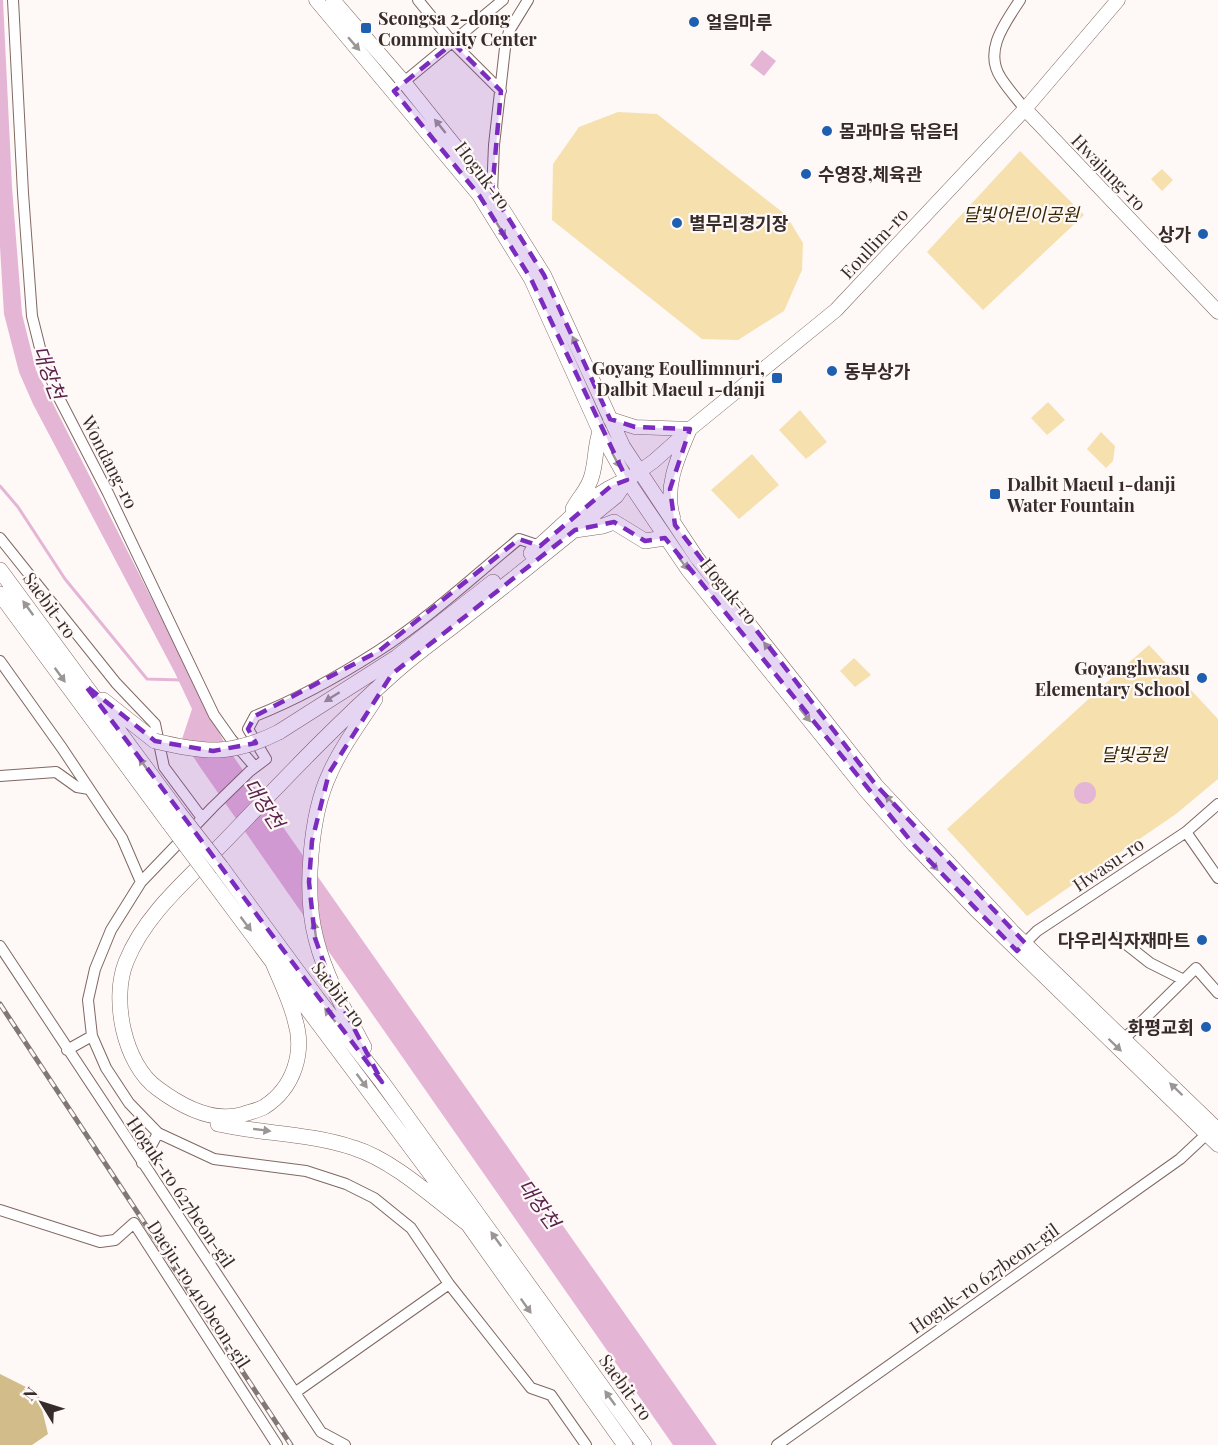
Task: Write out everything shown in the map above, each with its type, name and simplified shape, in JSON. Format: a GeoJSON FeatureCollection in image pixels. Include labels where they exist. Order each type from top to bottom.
{"type":"FeatureCollection","features":[{"type":"Feature","properties":{"kind":"highway"},"geometry":{"type":"LineString","coordinates":[[294,762],[392,674],[572,524],[575,505],[586,491],[592,475],[595,446],[600,432]]}},
{"type":"Feature","properties":{"kind":"highway"},"geometry":{"type":"LineString","coordinates":[[85,685],[155,741],[189,749],[213,751],[261,741],[279,732],[397,657],[540,546],[616,496],[632,476]]}},
{"type":"Feature","properties":{"kind":"highway"},"geometry":{"type":"LineString","coordinates":[[572,524],[603,526],[614,522],[645,541],[665,538]]}},
{"type":"Feature","properties":{"kind":"highway","name":"Saebit-ro"},"geometry":{"type":"LineString","coordinates":[[0,570],[85,685],[174,818],[210,878],[468,1224],[625,1445]]}},
{"type":"Feature","properties":{"kind":"highway","name":"Saebit-ro"},"geometry":{"type":"LineString","coordinates":[[0,594],[174,818],[221,867],[382,1082],[644,1445]]}},
{"type":"Feature","properties":{"kind":"highway"},"geometry":{"type":"LineString","coordinates":[[271,958],[296,1021],[299,1050],[294,1073],[282,1092],[264,1107],[234,1117],[210,1115],[181,1105],[151,1084],[130,1052],[120,1018],[120,986],[125,963],[139,936],[165,902],[294,762],[432,629]]}},
{"type":"Feature","properties":{"kind":"highway"},"geometry":{"type":"LineString","coordinates":[[382,1082],[332,986],[315,938],[309,882],[312,842],[319,806],[329,773],[392,674]]}},
{"type":"Feature","properties":{"kind":"highway"},"geometry":{"type":"LineString","coordinates":[[216,846],[159,897],[133,931],[118,957],[111,982],[111,1019],[123,1054],[144,1086],[169,1105],[194,1118],[226,1126],[309,1136],[356,1148],[396,1169],[468,1224]]}},
{"type":"Feature","properties":{"kind":"main road","name":"Hoguk-ro"},"geometry":{"type":"LineString","coordinates":[[316,0],[399,86],[492,192],[544,275],[623,446],[632,476],[665,538],[867,792],[976,910],[1124,1038],[1214,1128],[1218,1145]]}},
{"type":"Feature","properties":{"kind":"main road","name":"Hoguk-ro"},"geometry":{"type":"LineString","coordinates":[[333,0],[479,195],[531,279],[600,432],[632,476],[675,525],[704,567],[876,785],[1021,947],[1214,1128]]}},
{"type":"Feature","properties":{"kind":"main road","name":"Eoullim-ro"},"geometry":{"type":"LineString","coordinates":[[632,476],[654,461],[836,310],[1025,109],[1118,0]]}},
{"type":"Feature","properties":{"kind":"main road","name":"Hwajung-ro"},"geometry":{"type":"LineString","coordinates":[[1025,109],[1218,312]]}},
{"type":"Feature","properties":{"kind":"main road"},"geometry":{"type":"LineString","coordinates":[[610,420],[635,427],[690,429],[675,468],[670,489],[669,504],[675,525]]}},
{"type":"Feature","properties":{"kind":"street","name":"Wondang-ro"},"geometry":{"type":"LineString","coordinates":[[13,0],[32,316],[43,360],[59,398],[108,493],[214,715],[252,769]]}},
{"type":"Feature","properties":{"kind":"street"},"geometry":{"type":"LineString","coordinates":[[418,0],[453,43],[501,91]]}},
{"type":"Feature","properties":{"kind":"street"},"geometry":{"type":"LineString","coordinates":[[492,192],[494,145],[505,48],[509,31],[528,0]]}},
{"type":"Feature","properties":{"kind":"street"},"geometry":{"type":"LineString","coordinates":[[1020,0],[1002,28],[993,52],[1000,76],[1025,109]]}},
{"type":"Feature","properties":{"kind":"street"},"geometry":{"type":"LineString","coordinates":[[399,86],[453,43],[497,2]]}},
{"type":"Feature","properties":{"kind":"street"},"geometry":{"type":"LineString","coordinates":[[0,538],[116,683],[155,724],[164,767],[202,818]]}},
{"type":"Feature","properties":{"kind":"street"},"geometry":{"type":"LineString","coordinates":[[540,546],[519,539],[379,651],[286,703],[255,716],[248,729],[266,759],[252,769],[213,807],[141,882],[111,930],[95,969],[88,1000],[92,1036],[106,1068],[129,1103],[158,1133],[214,1159],[306,1170],[346,1184],[374,1198],[411,1228],[449,1284],[531,1388],[551,1395],[586,1445]]}},
{"type":"Feature","properties":{"kind":"street"},"geometry":{"type":"LineString","coordinates":[[0,661],[122,838],[141,882]]}},
{"type":"Feature","properties":{"kind":"street"},"geometry":{"type":"LineString","coordinates":[[0,776],[56,772],[76,787],[89,789]]}},
{"type":"Feature","properties":{"kind":"street","name":"Hwasu-ro"},"geometry":{"type":"LineString","coordinates":[[1021,947],[1037,932],[1186,832],[1218,804]]}},
{"type":"Feature","properties":{"kind":"street"},"geometry":{"type":"LineString","coordinates":[[1186,832],[1218,878]]}},
{"type":"Feature","properties":{"kind":"street"},"geometry":{"type":"LineString","coordinates":[[1117,937],[1150,963],[1184,980]]}},
{"type":"Feature","properties":{"kind":"street","name":"Hoguk-ro 627beon-gil"},"geometry":{"type":"LineString","coordinates":[[0,946],[321,1432],[345,1445]]}},
{"type":"Feature","properties":{"kind":"street"},"geometry":{"type":"LineString","coordinates":[[1124,1038],[1196,968],[1218,993]]}},
{"type":"Feature","properties":{"kind":"street"},"geometry":{"type":"LineString","coordinates":[[67,1050],[92,1036]]}},
{"type":"Feature","properties":{"kind":"street","name":"Hoguk-ro 627beon-gil"},"geometry":{"type":"LineString","coordinates":[[777,1445],[1176,1162],[1214,1128]]}},
{"type":"Feature","properties":{"kind":"street"},"geometry":{"type":"LineString","coordinates":[[142,1163],[158,1133]]}},
{"type":"Feature","properties":{"kind":"street","name":"Daeju-ro 410beon-gil"},"geometry":{"type":"LineString","coordinates":[[0,1210],[100,1242],[115,1240],[134,1223],[277,1445]]}},
{"type":"Feature","properties":{"kind":"street"},"geometry":{"type":"LineString","coordinates":[[296,1392],[449,1284]]}},
{"type":"Feature","properties":{"kind":"highlighted area"},"geometry":{"type":"Polygon","coordinates":[[[453,43],[501,91],[492,192],[544,275],[610,419],[635,427],[690,429],[670,489],[675,525],[876,785],[1025,943],[1017,951],[914,845],[665,538],[645,541],[614,522],[575,530],[392,674],[329,773],[312,841],[309,882],[315,938],[332,986],[382,1082],[85,685],[155,741],[213,751],[256,743],[248,729],[255,716],[379,651],[519,539],[540,546],[611,486],[627,480],[531,279],[479,195],[394,91],[453,43]]]}},
{"type":"Feature","properties":{"kind":"green space"},"geometry":{"type":"Polygon","coordinates":[[[618,112],[657,114],[786,215],[803,243],[802,270],[784,311],[738,340],[702,339],[552,220],[553,164],[579,127],[618,112]]]}},
{"type":"Feature","properties":{"kind":"green space","name":"달빛어린이공원"},"geometry":{"type":"Polygon","coordinates":[[[1020,151],[1084,215],[983,310],[927,252],[1020,151]]]}},
{"type":"Feature","properties":{"kind":"green space"},"geometry":{"type":"Polygon","coordinates":[[[1162,169],[1173,180],[1162,191],[1151,179],[1162,169]]]}},
{"type":"Feature","properties":{"kind":"green space"},"geometry":{"type":"Polygon","coordinates":[[[1048,402],[1065,420],[1047,435],[1031,418],[1048,402]]]}},
{"type":"Feature","properties":{"kind":"green space"},"geometry":{"type":"Polygon","coordinates":[[[800,410],[827,442],[806,459],[779,430],[800,410]]]}},
{"type":"Feature","properties":{"kind":"green space"},"geometry":{"type":"Polygon","coordinates":[[[1101,432],[1115,446],[1113,461],[1106,468],[1087,449],[1101,432]]]}},
{"type":"Feature","properties":{"kind":"green space"},"geometry":{"type":"Polygon","coordinates":[[[752,454],[779,485],[739,519],[711,490],[752,454]]]}},
{"type":"Feature","properties":{"kind":"green space","name":"달빛공원"},"geometry":{"type":"Polygon","coordinates":[[[1149,645],[1218,719],[1218,779],[1176,814],[1027,916],[947,829],[1149,645]]]}},
{"type":"Feature","properties":{"kind":"green space"},"geometry":{"type":"Polygon","coordinates":[[[854,658],[871,675],[855,687],[840,671],[854,658]]]}},
{"type":"Feature","properties":{"kind":"shaded area"},"geometry":{"type":"Polygon","coordinates":[[[0,1374],[38,1393],[48,1434],[32,1445],[0,1445],[0,1374]]]}},
{"type":"Feature","properties":{"kind":"water","name":"대장천"},"geometry":{"type":"Polygon","coordinates":[[[0,0],[3,0],[12,187],[22,314],[36,370],[226,746],[717,1445],[673,1445],[182,739],[192,709],[33,404],[19,372],[4,314],[0,247],[0,0]]]}},
{"type":"Feature","properties":{"kind":"water"},"geometry":{"type":"Polygon","coordinates":[[[762,50],[776,61],[764,76],[750,65],[762,50]]]}},
{"type":"Feature","properties":{"kind":"water"},"geometry":{"type":"Polygon","coordinates":[[[1085,782],[1093,785],[1096,793],[1093,801],[1085,804],[1077,801],[1074,793],[1077,785],[1085,782]]]}},
{"type":"Feature","properties":{"kind":"waterway"},"geometry":{"type":"LineString","coordinates":[[0,486],[18,507],[65,579],[147,679],[181,680]]}},
{"type":"Feature","properties":{"kind":"railway"},"geometry":{"type":"LineString","coordinates":[[0,1004],[291,1445]]}},
{"type":"Feature","properties":{"kind":"place","name":"얼음마루"},"geometry":{"type":"Point","coordinates":[694,22]}},
{"type":"Feature","properties":{"kind":"place","name":"Seongsa 2-dong Community Center"},"geometry":{"type":"Point","coordinates":[366,28]}},
{"type":"Feature","properties":{"kind":"place","name":"몸과마음 닦음터"},"geometry":{"type":"Point","coordinates":[827,131]}},
{"type":"Feature","properties":{"kind":"place","name":"수영장,체육관"},"geometry":{"type":"Point","coordinates":[806,174]}},
{"type":"Feature","properties":{"kind":"place","name":"별무리경기장"},"geometry":{"type":"Point","coordinates":[677,223]}},
{"type":"Feature","properties":{"kind":"place","name":"상가"},"geometry":{"type":"Point","coordinates":[1203,234]}},
{"type":"Feature","properties":{"kind":"place","name":"동부상가"},"geometry":{"type":"Point","coordinates":[832,371]}},
{"type":"Feature","properties":{"kind":"place","name":"Goyang Eoullimnuri, Dalbit Maeul 1-danji"},"geometry":{"type":"Point","coordinates":[777,378]}},
{"type":"Feature","properties":{"kind":"place","name":"Dalbit Maeul 1-danji Water Fountain"},"geometry":{"type":"Point","coordinates":[995,494]}},
{"type":"Feature","properties":{"kind":"place","name":"Goyanghwasu Elementary School"},"geometry":{"type":"Point","coordinates":[1202,678]}},
{"type":"Feature","properties":{"kind":"place","name":"다우리식자재마트"},"geometry":{"type":"Point","coordinates":[1202,940]}},
{"type":"Feature","properties":{"kind":"place","name":"화평교회"},"geometry":{"type":"Point","coordinates":[1206,1027]}}]}
